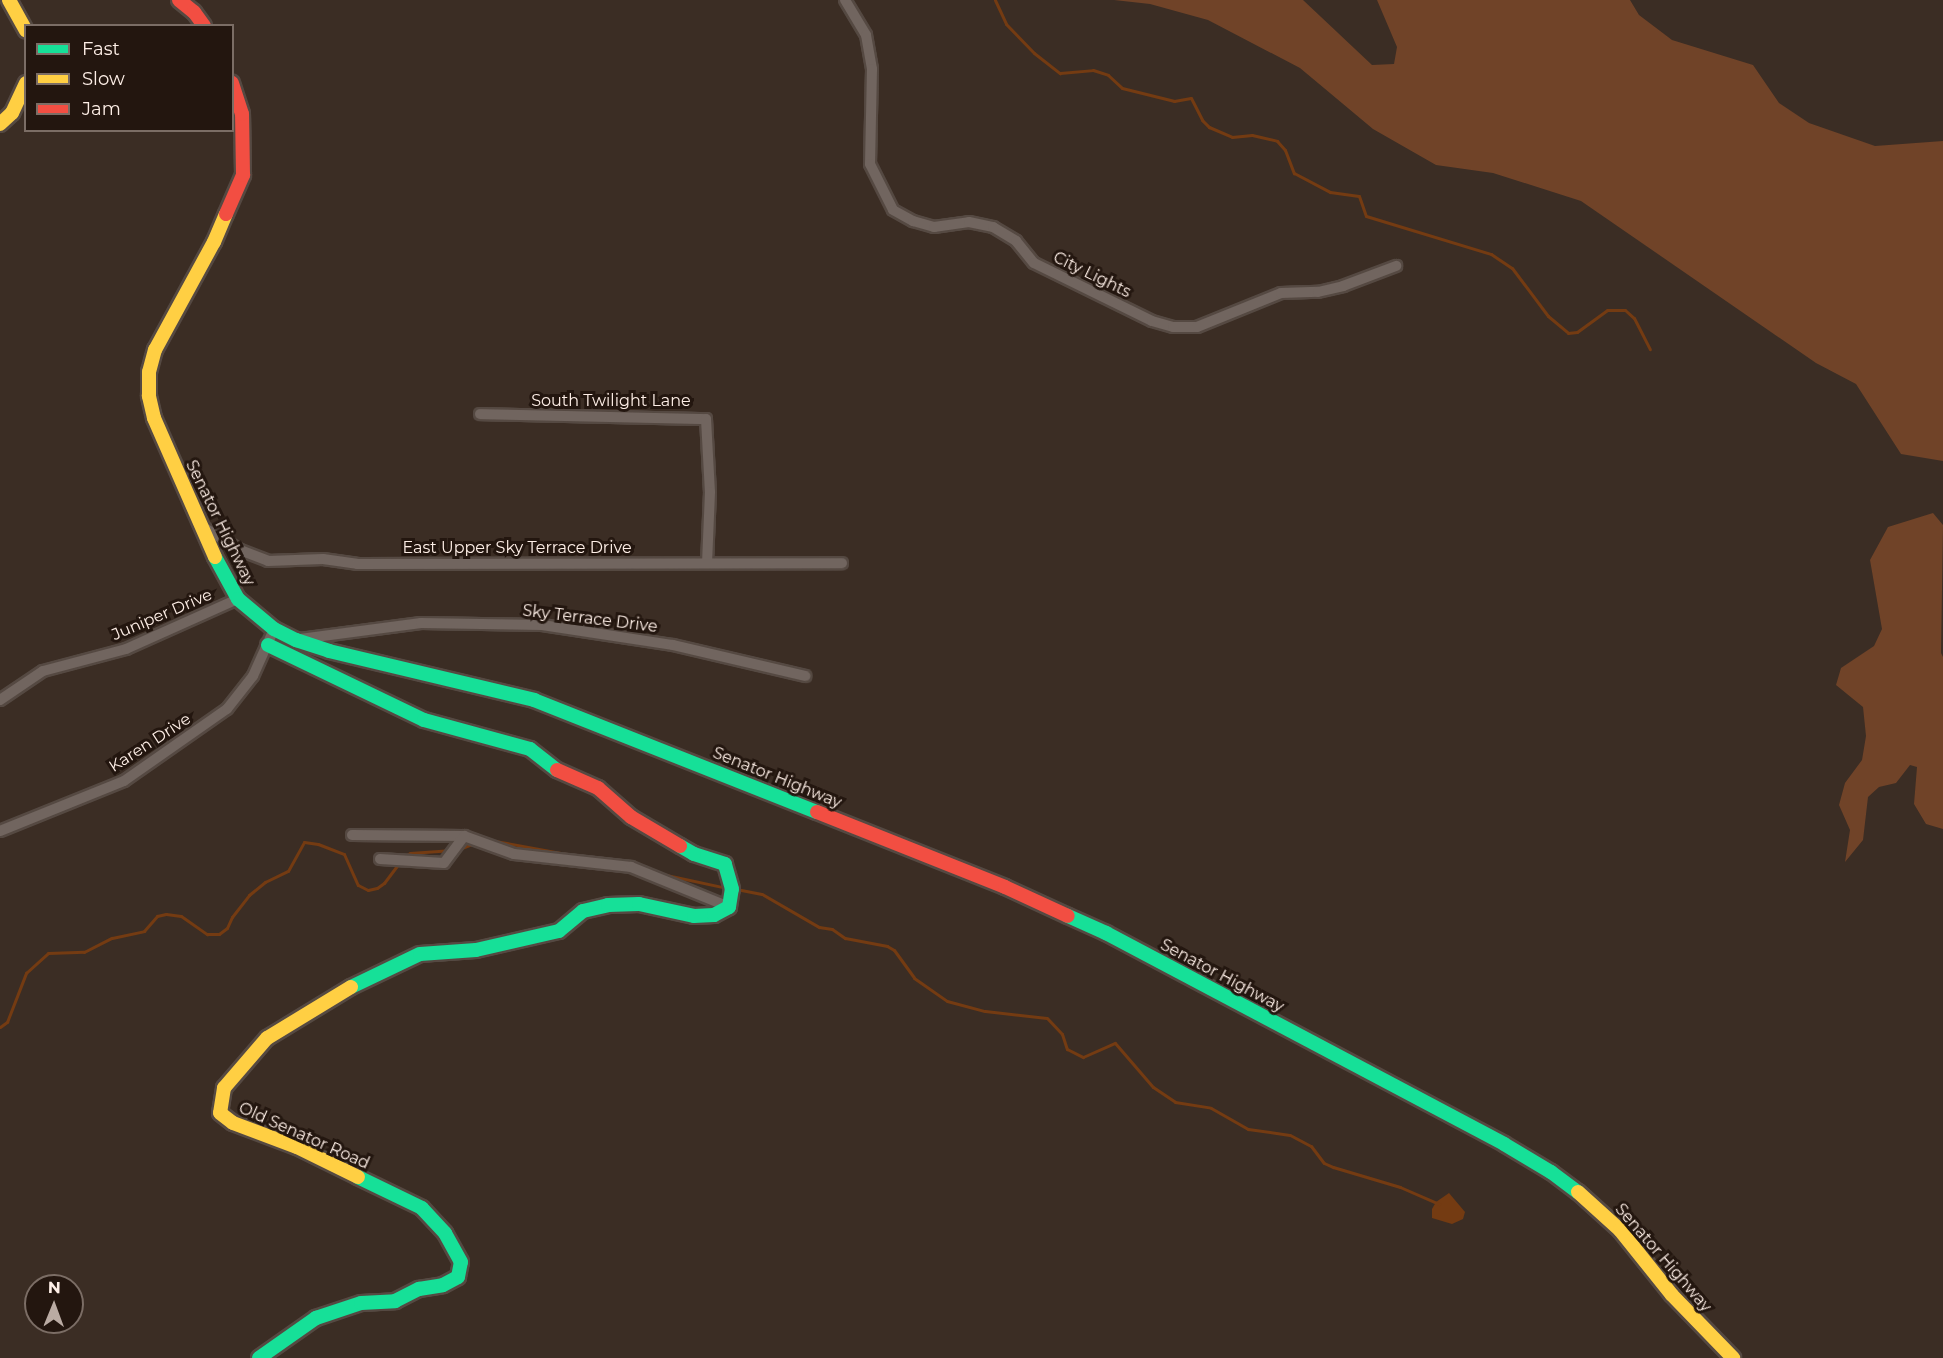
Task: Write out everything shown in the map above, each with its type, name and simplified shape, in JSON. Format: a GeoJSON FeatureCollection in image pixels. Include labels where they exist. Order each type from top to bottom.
{"type":"FeatureCollection","features":[{"type":"Feature","properties":{"kind":"street"},"geometry":{"type":"LineString","coordinates":[[9,0],[24,27]]}},
{"type":"Feature","properties":{"kind":"street"},"geometry":{"type":"LineString","coordinates":[[179,0],[196,6],[203,24]]}},
{"type":"Feature","properties":{"kind":"street","name":"City Lights"},"geometry":{"type":"LineString","coordinates":[[845,0],[866,35],[872,69],[870,164],[893,210],[913,221],[934,227],[969,222],[993,227],[1016,241],[1035,263],[1152,321],[1173,327],[1197,327],[1281,293],[1318,292],[1343,286],[1396,267]]}},
{"type":"Feature","properties":{"kind":"street"},"geometry":{"type":"LineString","coordinates":[[0,124],[12,113],[24,87]]}},
{"type":"Feature","properties":{"kind":"street","name":"Senator Highway"},"geometry":{"type":"LineString","coordinates":[[234,89],[242,114],[243,175],[214,242],[155,350],[149,372],[149,396],[154,418],[202,526],[238,599],[274,629],[296,640],[329,651],[534,700],[1005,886],[1106,933],[1504,1144],[1551,1172],[1583,1196],[1620,1230],[1672,1295],[1733,1358]]}},
{"type":"Feature","properties":{"kind":"street","name":"South Twilight Lane"},"geometry":{"type":"LineString","coordinates":[[480,414],[706,418],[710,492],[707,563]]}},
{"type":"Feature","properties":{"kind":"street","name":"East Upper Sky Terrace Drive"},"geometry":{"type":"LineString","coordinates":[[202,526],[240,550],[268,561],[323,559],[357,564],[842,563]]}},
{"type":"Feature","properties":{"kind":"street","name":"Juniper Drive"},"geometry":{"type":"LineString","coordinates":[[0,700],[43,671],[126,649],[238,599]]}},
{"type":"Feature","properties":{"kind":"street","name":"Sky Terrace Drive"},"geometry":{"type":"LineString","coordinates":[[296,640],[421,623],[542,625],[674,645],[805,676]]}},
{"type":"Feature","properties":{"kind":"street","name":"Karen Drive"},"geometry":{"type":"LineString","coordinates":[[0,831],[124,781],[227,710],[253,676],[274,629]]}},
{"type":"Feature","properties":{"kind":"street"},"geometry":{"type":"LineString","coordinates":[[268,645],[424,720],[530,749],[558,771],[598,788],[631,817],[694,854],[725,864],[729,871],[732,889],[729,907],[631,867],[514,854],[464,836],[352,835]]}},
{"type":"Feature","properties":{"kind":"street"},"geometry":{"type":"LineString","coordinates":[[380,859],[444,863],[464,836]]}},
{"type":"Feature","properties":{"kind":"street","name":"Old Senator Road"},"geometry":{"type":"LineString","coordinates":[[259,1358],[316,1318],[336,1310],[361,1303],[395,1302],[419,1289],[443,1285],[458,1277],[461,1262],[445,1233],[422,1208],[297,1148],[232,1123],[220,1113],[220,1101],[224,1088],[267,1038],[346,990],[420,954],[476,950],[559,930],[583,911],[608,905],[639,904],[694,916],[714,915],[729,907]]}},
{"type":"Feature","properties":{"kind":"shaded area"},"geometry":{"type":"Polygon","coordinates":[[[1114,0],[1303,0],[1372,65],[1394,64],[1397,47],[1377,0],[1630,0],[1639,15],[1672,40],[1753,65],[1779,103],[1809,123],[1875,146],[1943,141],[1943,461],[1901,454],[1856,384],[1816,363],[1581,201],[1493,173],[1436,165],[1373,129],[1300,68],[1208,20],[1150,4],[1114,0]]]}},
{"type":"Feature","properties":{"kind":"shaded area"},"geometry":{"type":"Polygon","coordinates":[[[1933,513],[1943,525],[1941,653],[1943,657],[1943,829],[1926,824],[1914,804],[1917,767],[1910,765],[1896,783],[1879,787],[1868,797],[1863,840],[1845,862],[1850,830],[1839,805],[1845,783],[1862,760],[1866,736],[1863,707],[1836,685],[1841,668],[1874,646],[1882,629],[1870,560],[1888,527],[1933,513]]]}},
{"type":"Feature","properties":{"kind":"shaded area"},"geometry":{"type":"Polygon","coordinates":[[[1449,1193],[1465,1212],[1463,1219],[1452,1224],[1432,1218],[1432,1209],[1436,1202],[1449,1193]]]}},
{"type":"Feature","properties":{"kind":"waterway"},"geometry":{"type":"LineString","coordinates":[[995,0],[1006,24],[1034,53],[1060,73],[1093,70],[1108,75],[1122,88],[1174,101],[1191,98],[1202,120],[1209,127],[1232,137],[1252,135],[1277,141],[1285,150],[1294,173],[1330,192],[1359,196],[1366,216],[1491,254],[1512,268],[1548,316],[1568,333],[1577,332],[1607,310],[1625,310],[1634,318],[1650,349]]}},
{"type":"Feature","properties":{"kind":"waterway"},"geometry":{"type":"LineString","coordinates":[[484,839],[589,858]]}},
{"type":"Feature","properties":{"kind":"waterway"},"geometry":{"type":"LineString","coordinates":[[0,1027],[7,1022],[26,973],[48,953],[84,952],[112,938],[144,931],[157,916],[166,914],[181,916],[207,934],[219,934],[227,928],[232,917],[249,895],[265,882],[288,871],[304,842],[318,844],[344,854],[358,885],[368,890],[384,883],[400,862]]}},
{"type":"Feature","properties":{"kind":"waterway"},"geometry":{"type":"LineString","coordinates":[[459,849],[475,843]]}},
{"type":"Feature","properties":{"kind":"waterway"},"geometry":{"type":"LineString","coordinates":[[403,857],[410,853],[449,850]]}},
{"type":"Feature","properties":{"kind":"waterway"},"geometry":{"type":"LineString","coordinates":[[657,873],[727,888]]}},
{"type":"Feature","properties":{"kind":"waterway"},"geometry":{"type":"LineString","coordinates":[[736,889],[762,894],[819,927],[832,929],[845,938],[887,946],[894,950],[914,978],[947,1001],[985,1011],[1047,1018],[1062,1034],[1067,1049],[1083,1057],[1115,1043],[1153,1087],[1175,1102],[1211,1108],[1248,1129],[1290,1135],[1311,1146],[1324,1163],[1400,1187],[1439,1204]]}},
{"type":"Feature","properties":{"kind":"traffic: fast"},"geometry":{"type":"LineString","coordinates":[[215,557],[238,599],[274,629],[296,640],[329,651],[534,700],[817,812]]}},
{"type":"Feature","properties":{"kind":"traffic: fast"},"geometry":{"type":"LineString","coordinates":[[268,645],[424,720],[530,749],[557,770]]}},
{"type":"Feature","properties":{"kind":"traffic: fast"},"geometry":{"type":"LineString","coordinates":[[351,987],[420,954],[476,950],[559,931],[583,911],[608,905],[639,904],[694,916],[714,915],[729,907],[732,889],[725,864],[694,854],[680,846]]}},
{"type":"Feature","properties":{"kind":"traffic: fast"},"geometry":{"type":"LineString","coordinates":[[1068,916],[1106,933],[1504,1144],[1551,1172],[1578,1192]]}},
{"type":"Feature","properties":{"kind":"traffic: fast"},"geometry":{"type":"LineString","coordinates":[[259,1358],[316,1318],[361,1303],[395,1301],[419,1289],[443,1285],[458,1277],[461,1262],[445,1233],[422,1208],[358,1177]]}},
{"type":"Feature","properties":{"kind":"traffic: slow"},"geometry":{"type":"LineString","coordinates":[[9,0],[24,27]]}},
{"type":"Feature","properties":{"kind":"traffic: slow"},"geometry":{"type":"LineString","coordinates":[[0,124],[12,113],[24,87]]}},
{"type":"Feature","properties":{"kind":"traffic: slow"},"geometry":{"type":"LineString","coordinates":[[215,557],[154,418],[149,396],[149,372],[155,350],[214,242],[226,214]]}},
{"type":"Feature","properties":{"kind":"traffic: slow"},"geometry":{"type":"LineString","coordinates":[[351,987],[267,1038],[224,1088],[220,1113],[233,1123],[297,1147],[358,1177]]}},
{"type":"Feature","properties":{"kind":"traffic: slow"},"geometry":{"type":"LineString","coordinates":[[1578,1192],[1620,1230],[1672,1295],[1733,1358]]}},
{"type":"Feature","properties":{"kind":"traffic: jam"},"geometry":{"type":"LineString","coordinates":[[179,0],[194,12],[203,24]]}},
{"type":"Feature","properties":{"kind":"traffic: jam"},"geometry":{"type":"LineString","coordinates":[[226,214],[243,175],[242,114],[234,89]]}},
{"type":"Feature","properties":{"kind":"traffic: jam"},"geometry":{"type":"LineString","coordinates":[[557,770],[598,788],[631,817],[680,846]]}},
{"type":"Feature","properties":{"kind":"traffic: jam"},"geometry":{"type":"LineString","coordinates":[[817,812],[1005,887],[1068,916]]}}]}
